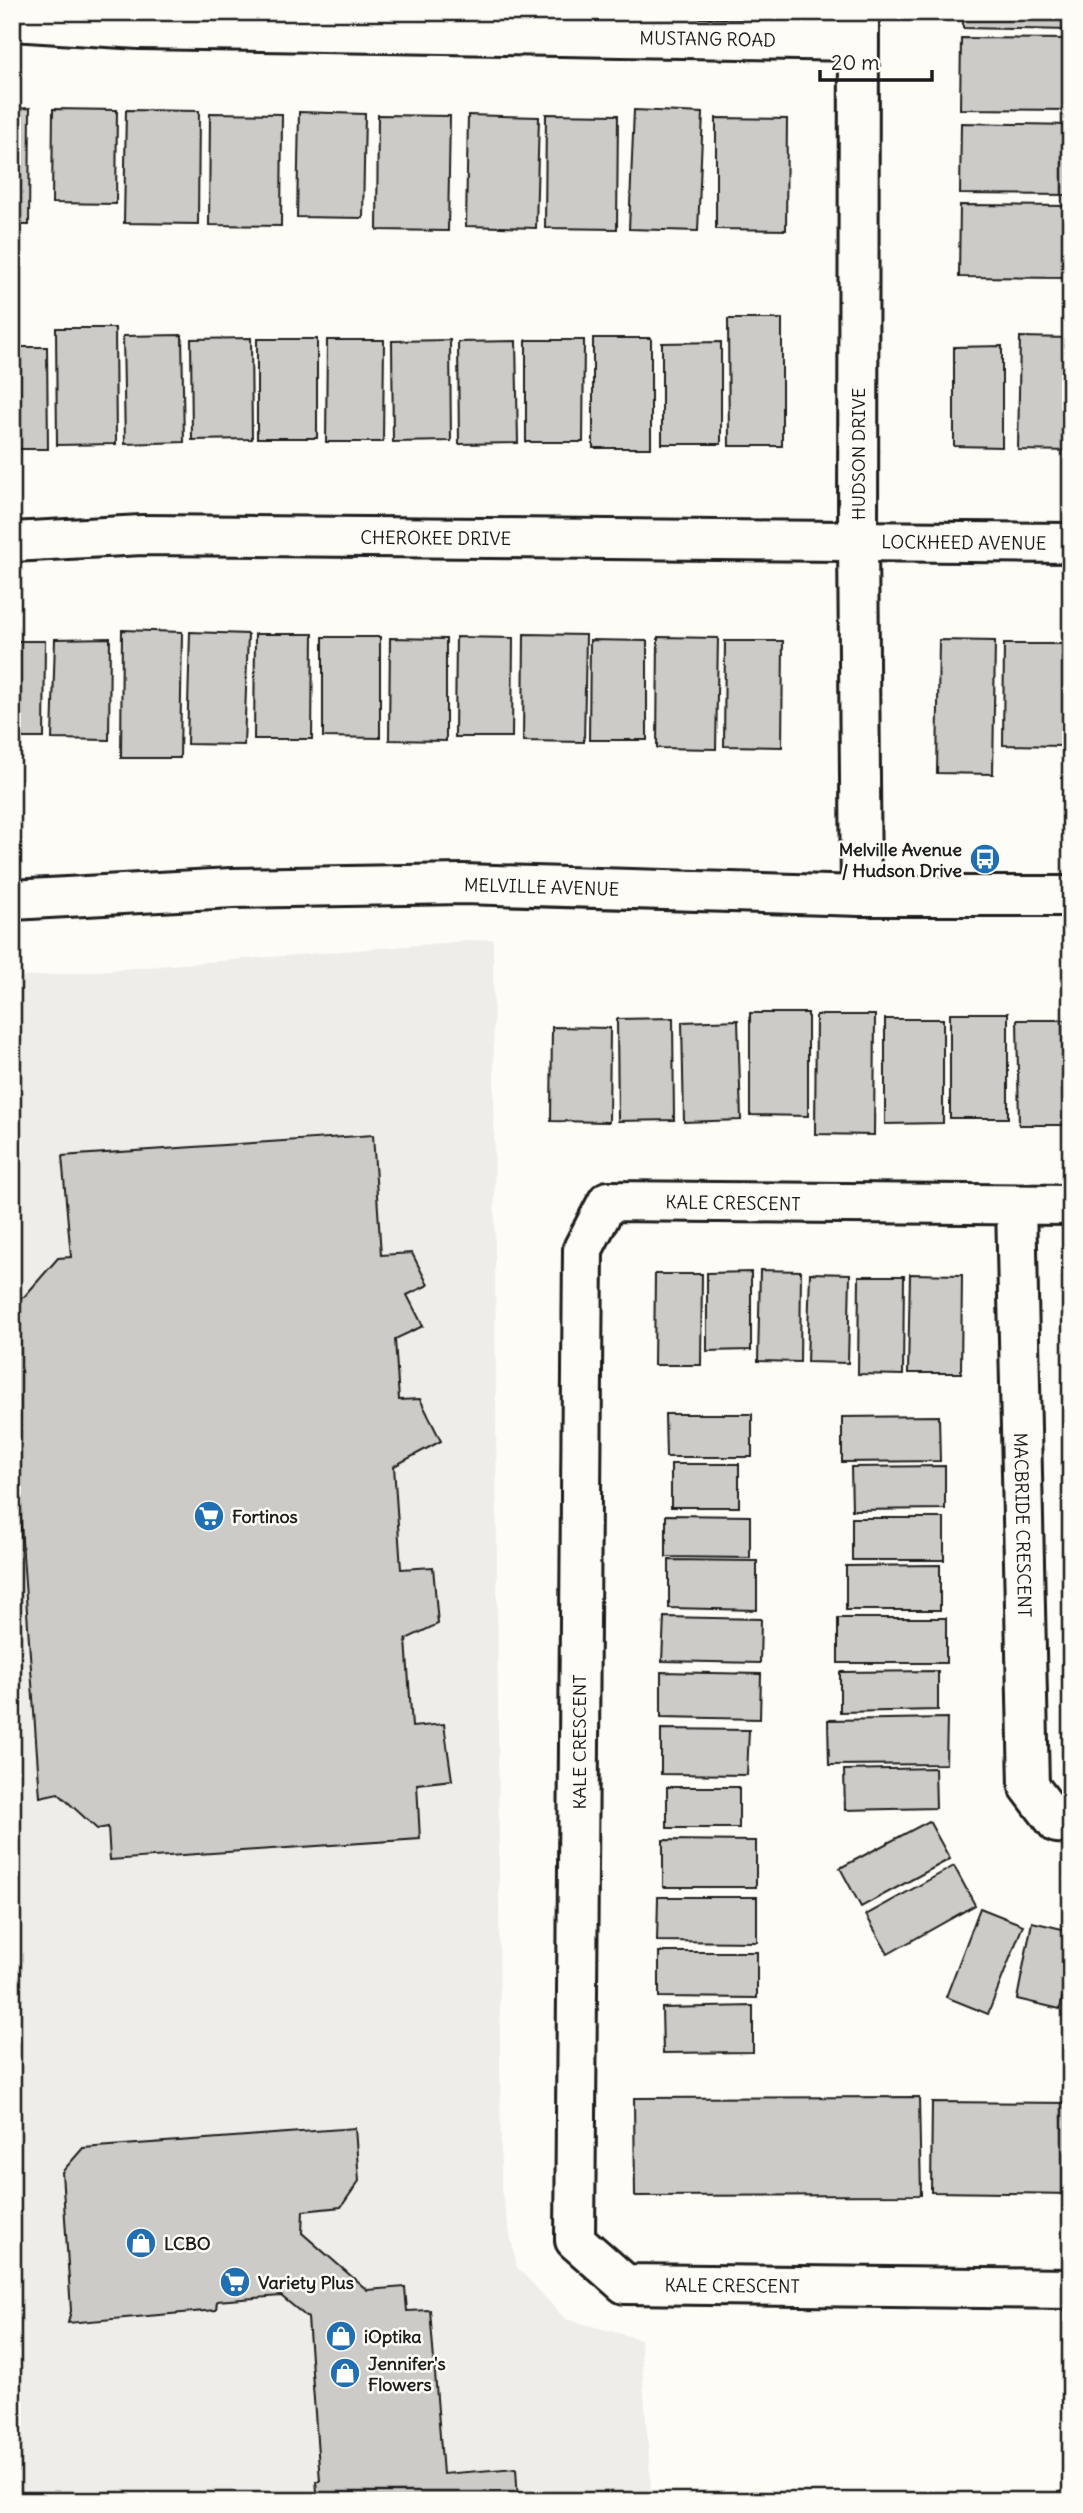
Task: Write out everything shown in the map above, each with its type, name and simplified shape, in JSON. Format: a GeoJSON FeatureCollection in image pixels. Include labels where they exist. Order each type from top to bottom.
{"type":"FeatureCollection","features":[{"type":"Feature","properties":{"kind":"street","name":"MUSTANG ROAD"},"geometry":{"type":"LineString","coordinates":[[12,21],[859,27]]}},
{"type":"Feature","properties":{"kind":"street","name":"HUDSON DRIVE"},"geometry":{"type":"LineString","coordinates":[[859,27],[858,540],[861,896]]}},
{"type":"Feature","properties":{"kind":"street","name":"CHEROKEE DRIVE"},"geometry":{"type":"LineString","coordinates":[[12,542],[142,535],[228,538],[460,536],[858,540]]}},
{"type":"Feature","properties":{"kind":"street","name":"LOCKHEED AVENUE"},"geometry":{"type":"LineString","coordinates":[[858,540],[1071,543]]}},
{"type":"Feature","properties":{"kind":"street","name":"MELVILLE AVENUE"},"geometry":{"type":"LineString","coordinates":[[12,900],[232,888],[463,884],[861,896],[1071,896]]}},
{"type":"Feature","properties":{"kind":"street","name":"KALE CRESCENT"},"geometry":{"type":"LineString","coordinates":[[1071,1205],[608,1202],[583,1249],[575,2240],[625,2284],[1071,2289]]}},
{"type":"Feature","properties":{"kind":"street","name":"MACBRIDE CRESCENT"},"geometry":{"type":"LineString","coordinates":[[1016,1205],[1029,1786],[1057,1824],[1071,1824]]}},
{"type":"Feature","properties":{"kind":"shaded area"},"geometry":{"type":"Polygon","coordinates":[[[493,939],[501,2190],[517,2267],[565,2319],[640,2339],[652,2501],[12,2501],[12,978],[493,939]]]}},
{"type":"Feature","properties":{"kind":"building"},"geometry":{"type":"Polygon","coordinates":[[[963,12],[1071,12],[1071,30],[963,28],[963,12]]]}},
{"type":"Feature","properties":{"kind":"building"},"geometry":{"type":"Polygon","coordinates":[[[961,38],[1071,39],[1071,110],[960,109],[961,38]]]}},
{"type":"Feature","properties":{"kind":"building"},"geometry":{"type":"Polygon","coordinates":[[[30,108],[29,225],[12,225],[12,109],[30,108]]]}},
{"type":"Feature","properties":{"kind":"building"},"geometry":{"type":"Polygon","coordinates":[[[53,109],[117,110],[116,204],[52,203],[53,109]]]}},
{"type":"Feature","properties":{"kind":"building"},"geometry":{"type":"Polygon","coordinates":[[[126,110],[199,111],[198,224],[124,223],[126,110]]]}},
{"type":"Feature","properties":{"kind":"building"},"geometry":{"type":"Polygon","coordinates":[[[634,110],[703,113],[698,231],[629,229],[634,110]]]}},
{"type":"Feature","properties":{"kind":"building"},"geometry":{"type":"Polygon","coordinates":[[[299,112],[365,114],[363,218],[297,217],[299,112]]]}},
{"type":"Feature","properties":{"kind":"building"},"geometry":{"type":"Polygon","coordinates":[[[210,113],[282,114],[281,226],[209,225],[210,113]]]}},
{"type":"Feature","properties":{"kind":"building"},"geometry":{"type":"Polygon","coordinates":[[[546,114],[618,115],[617,229],[545,228],[546,114]]]}},
{"type":"Feature","properties":{"kind":"building"},"geometry":{"type":"Polygon","coordinates":[[[378,115],[450,116],[448,231],[377,230],[378,115]]]}},
{"type":"Feature","properties":{"kind":"building"},"geometry":{"type":"Polygon","coordinates":[[[468,115],[539,117],[536,228],[466,226],[468,115]]]}},
{"type":"Feature","properties":{"kind":"building"},"geometry":{"type":"Polygon","coordinates":[[[716,118],[787,119],[786,230],[716,229],[716,118]]]}},
{"type":"Feature","properties":{"kind":"building"},"geometry":{"type":"Polygon","coordinates":[[[961,123],[1071,125],[1071,195],[960,194],[961,123]]]}},
{"type":"Feature","properties":{"kind":"building"},"geometry":{"type":"Polygon","coordinates":[[[960,205],[1071,206],[1071,278],[959,277],[960,205]]]}},
{"type":"Feature","properties":{"kind":"building"},"geometry":{"type":"Polygon","coordinates":[[[728,319],[782,319],[782,446],[729,446],[728,319]]]}},
{"type":"Feature","properties":{"kind":"building"},"geometry":{"type":"Polygon","coordinates":[[[56,328],[115,328],[116,444],[57,445],[56,328]]]}},
{"type":"Feature","properties":{"kind":"building"},"geometry":{"type":"Polygon","coordinates":[[[182,335],[184,442],[125,444],[123,336],[182,335]]]}},
{"type":"Feature","properties":{"kind":"building"},"geometry":{"type":"Polygon","coordinates":[[[1020,337],[1071,338],[1071,451],[1018,450],[1020,337]]]}},
{"type":"Feature","properties":{"kind":"building"},"geometry":{"type":"Polygon","coordinates":[[[251,338],[252,439],[192,440],[191,339],[251,338]]]}},
{"type":"Feature","properties":{"kind":"building"},"geometry":{"type":"Polygon","coordinates":[[[593,338],[651,338],[651,448],[593,448],[593,338]]]}},
{"type":"Feature","properties":{"kind":"building"},"geometry":{"type":"Polygon","coordinates":[[[257,339],[317,339],[317,438],[257,438],[257,339]]]}},
{"type":"Feature","properties":{"kind":"building"},"geometry":{"type":"Polygon","coordinates":[[[327,340],[384,340],[383,442],[326,442],[327,340]]]}},
{"type":"Feature","properties":{"kind":"building"},"geometry":{"type":"Polygon","coordinates":[[[450,340],[451,441],[393,442],[392,341],[450,340]]]}},
{"type":"Feature","properties":{"kind":"building"},"geometry":{"type":"Polygon","coordinates":[[[526,340],[584,340],[583,442],[526,442],[526,340]]]}},
{"type":"Feature","properties":{"kind":"building"},"geometry":{"type":"Polygon","coordinates":[[[516,341],[518,443],[459,444],[458,342],[516,341]]]}},
{"type":"Feature","properties":{"kind":"building"},"geometry":{"type":"Polygon","coordinates":[[[721,342],[721,444],[662,444],[662,343],[721,342]]]}},
{"type":"Feature","properties":{"kind":"building"},"geometry":{"type":"Polygon","coordinates":[[[1002,346],[1002,447],[954,446],[954,347],[1002,346]]]}},
{"type":"Feature","properties":{"kind":"building"},"geometry":{"type":"Polygon","coordinates":[[[12,347],[47,347],[48,449],[12,449],[12,347]]]}},
{"type":"Feature","properties":{"kind":"building"},"geometry":{"type":"Polygon","coordinates":[[[122,630],[182,632],[180,758],[121,758],[122,630]]]}},
{"type":"Feature","properties":{"kind":"building"},"geometry":{"type":"Polygon","coordinates":[[[190,632],[248,634],[244,745],[187,744],[190,632]]]}},
{"type":"Feature","properties":{"kind":"building"},"geometry":{"type":"Polygon","coordinates":[[[255,634],[313,634],[312,739],[254,739],[255,634]]]}},
{"type":"Feature","properties":{"kind":"building"},"geometry":{"type":"Polygon","coordinates":[[[524,634],[586,635],[584,742],[523,741],[524,634]]]}},
{"type":"Feature","properties":{"kind":"building"},"geometry":{"type":"Polygon","coordinates":[[[323,637],[380,637],[380,738],[323,737],[323,637]]]}},
{"type":"Feature","properties":{"kind":"building"},"geometry":{"type":"Polygon","coordinates":[[[456,637],[513,638],[512,737],[455,737],[456,637]]]}},
{"type":"Feature","properties":{"kind":"building"},"geometry":{"type":"Polygon","coordinates":[[[658,637],[718,638],[716,749],[657,748],[658,637]]]}},
{"type":"Feature","properties":{"kind":"building"},"geometry":{"type":"Polygon","coordinates":[[[110,638],[109,740],[52,739],[55,639],[110,638]]]}},
{"type":"Feature","properties":{"kind":"building"},"geometry":{"type":"Polygon","coordinates":[[[390,638],[446,639],[446,741],[389,740],[390,638]]]}},
{"type":"Feature","properties":{"kind":"building"},"geometry":{"type":"Polygon","coordinates":[[[590,640],[647,641],[647,740],[589,740],[590,640]]]}},
{"type":"Feature","properties":{"kind":"building"},"geometry":{"type":"Polygon","coordinates":[[[939,640],[995,641],[993,774],[937,773],[939,640]]]}},
{"type":"Feature","properties":{"kind":"building"},"geometry":{"type":"Polygon","coordinates":[[[12,641],[45,641],[44,738],[12,738],[12,641]]]}},
{"type":"Feature","properties":{"kind":"building"},"geometry":{"type":"Polygon","coordinates":[[[725,641],[783,641],[782,747],[724,746],[725,641]]]}},
{"type":"Feature","properties":{"kind":"building"},"geometry":{"type":"Polygon","coordinates":[[[1004,644],[1063,644],[1063,746],[1003,745],[1004,644]]]}},
{"type":"Feature","properties":{"kind":"building"},"geometry":{"type":"Polygon","coordinates":[[[1071,671],[1071,743],[1069,743],[1071,671]]]}},
{"type":"Feature","properties":{"kind":"building"},"geometry":{"type":"Polygon","coordinates":[[[750,1013],[808,1013],[808,1116],[750,1115],[750,1013]]]}},
{"type":"Feature","properties":{"kind":"building"},"geometry":{"type":"Polygon","coordinates":[[[950,1013],[1008,1013],[1008,1118],[950,1118],[950,1013]]]}},
{"type":"Feature","properties":{"kind":"building"},"geometry":{"type":"Polygon","coordinates":[[[816,1015],[875,1015],[874,1135],[815,1134],[816,1015]]]}},
{"type":"Feature","properties":{"kind":"building"},"geometry":{"type":"Polygon","coordinates":[[[673,1018],[674,1120],[618,1121],[617,1019],[673,1018]]]}},
{"type":"Feature","properties":{"kind":"building"},"geometry":{"type":"Polygon","coordinates":[[[885,1019],[943,1019],[943,1123],[885,1124],[885,1019]]]}},
{"type":"Feature","properties":{"kind":"building"},"geometry":{"type":"Polygon","coordinates":[[[738,1020],[741,1120],[684,1122],[682,1022],[738,1020]]]}},
{"type":"Feature","properties":{"kind":"building"},"geometry":{"type":"Polygon","coordinates":[[[1017,1020],[1071,1020],[1071,1125],[1019,1125],[1017,1020]]]}},
{"type":"Feature","properties":{"kind":"building"},"geometry":{"type":"Polygon","coordinates":[[[552,1027],[610,1028],[609,1122],[551,1121],[552,1027]]]}},
{"type":"Feature","properties":{"kind":"building","name":"Fortinos"},"geometry":{"type":"Polygon","coordinates":[[[373,1135],[381,1255],[412,1253],[428,1285],[407,1295],[423,1326],[395,1339],[399,1400],[420,1399],[441,1441],[394,1466],[401,1569],[433,1567],[438,1624],[406,1639],[412,1727],[444,1724],[452,1780],[417,1784],[420,1839],[110,1860],[108,1827],[97,1829],[58,1793],[40,1797],[12,1398],[12,1296],[24,1297],[58,1258],[71,1257],[62,1156],[373,1135]]]}},
{"type":"Feature","properties":{"kind":"building"},"geometry":{"type":"Polygon","coordinates":[[[760,1270],[801,1271],[800,1362],[758,1361],[760,1270]]]}},
{"type":"Feature","properties":{"kind":"building"},"geometry":{"type":"Polygon","coordinates":[[[751,1272],[751,1350],[707,1351],[707,1273],[751,1272]]]}},
{"type":"Feature","properties":{"kind":"building"},"geometry":{"type":"Polygon","coordinates":[[[810,1273],[850,1274],[848,1363],[807,1362],[810,1273]]]}},
{"type":"Feature","properties":{"kind":"building"},"geometry":{"type":"Polygon","coordinates":[[[655,1274],[702,1274],[701,1365],[654,1365],[655,1274]]]}},
{"type":"Feature","properties":{"kind":"building"},"geometry":{"type":"Polygon","coordinates":[[[910,1274],[962,1275],[961,1373],[908,1373],[910,1274]]]}},
{"type":"Feature","properties":{"kind":"building"},"geometry":{"type":"Polygon","coordinates":[[[859,1276],[904,1276],[903,1375],[858,1374],[859,1276]]]}},
{"type":"Feature","properties":{"kind":"building"},"geometry":{"type":"Polygon","coordinates":[[[665,1414],[752,1414],[752,1457],[666,1457],[665,1414]]]}},
{"type":"Feature","properties":{"kind":"building"},"geometry":{"type":"Polygon","coordinates":[[[939,1416],[940,1461],[842,1462],[842,1417],[939,1416]]]}},
{"type":"Feature","properties":{"kind":"building"},"geometry":{"type":"Polygon","coordinates":[[[671,1464],[739,1464],[739,1507],[671,1507],[671,1464]]]}},
{"type":"Feature","properties":{"kind":"building"},"geometry":{"type":"Polygon","coordinates":[[[945,1466],[945,1509],[852,1510],[851,1467],[945,1466]]]}},
{"type":"Feature","properties":{"kind":"building"},"geometry":{"type":"Polygon","coordinates":[[[666,1515],[750,1516],[750,1558],[666,1557],[666,1515]]]}},
{"type":"Feature","properties":{"kind":"building"},"geometry":{"type":"Polygon","coordinates":[[[852,1518],[944,1518],[944,1560],[852,1560],[852,1518]]]}},
{"type":"Feature","properties":{"kind":"building"},"geometry":{"type":"Polygon","coordinates":[[[669,1560],[757,1561],[757,1610],[669,1608],[669,1560]]]}},
{"type":"Feature","properties":{"kind":"building"},"geometry":{"type":"Polygon","coordinates":[[[940,1565],[940,1610],[846,1610],[846,1566],[940,1565]]]}},
{"type":"Feature","properties":{"kind":"building"},"geometry":{"type":"Polygon","coordinates":[[[664,1617],[761,1619],[760,1663],[662,1661],[664,1617]]]}},
{"type":"Feature","properties":{"kind":"building"},"geometry":{"type":"Polygon","coordinates":[[[838,1618],[946,1618],[946,1663],[838,1663],[838,1618]]]}},
{"type":"Feature","properties":{"kind":"building"},"geometry":{"type":"Polygon","coordinates":[[[938,1671],[938,1710],[840,1712],[840,1672],[938,1671]]]}},
{"type":"Feature","properties":{"kind":"building"},"geometry":{"type":"Polygon","coordinates":[[[661,1672],[761,1674],[760,1719],[661,1717],[661,1672]]]}},
{"type":"Feature","properties":{"kind":"building"},"geometry":{"type":"Polygon","coordinates":[[[947,1718],[946,1764],[829,1765],[828,1720],[947,1718]]]}},
{"type":"Feature","properties":{"kind":"building"},"geometry":{"type":"Polygon","coordinates":[[[661,1729],[749,1730],[747,1775],[661,1774],[661,1729]]]}},
{"type":"Feature","properties":{"kind":"building"},"geometry":{"type":"Polygon","coordinates":[[[935,1768],[936,1808],[845,1810],[844,1770],[935,1768]]]}},
{"type":"Feature","properties":{"kind":"building"},"geometry":{"type":"Polygon","coordinates":[[[667,1787],[739,1787],[739,1828],[667,1828],[667,1787]]]}},
{"type":"Feature","properties":{"kind":"building"},"geometry":{"type":"Polygon","coordinates":[[[929,1821],[950,1859],[861,1907],[840,1868],[929,1821]]]}},
{"type":"Feature","properties":{"kind":"building"},"geometry":{"type":"Polygon","coordinates":[[[663,1840],[756,1841],[756,1887],[663,1887],[663,1840]]]}},
{"type":"Feature","properties":{"kind":"building"},"geometry":{"type":"Polygon","coordinates":[[[954,1866],[975,1905],[888,1954],[866,1915],[954,1866]]]}},
{"type":"Feature","properties":{"kind":"building"},"geometry":{"type":"Polygon","coordinates":[[[658,1897],[757,1897],[757,1942],[657,1941],[658,1897]]]}},
{"type":"Feature","properties":{"kind":"building"},"geometry":{"type":"Polygon","coordinates":[[[980,1908],[1023,1925],[988,2014],[946,1997],[980,1908]]]}},
{"type":"Feature","properties":{"kind":"building"},"geometry":{"type":"Polygon","coordinates":[[[1032,1922],[1071,1931],[1071,1956],[1060,2009],[1017,1999],[1032,1922]]]}},
{"type":"Feature","properties":{"kind":"building"},"geometry":{"type":"Polygon","coordinates":[[[659,1952],[757,1952],[757,1998],[659,1997],[659,1952]]]}},
{"type":"Feature","properties":{"kind":"building"},"geometry":{"type":"Polygon","coordinates":[[[753,2006],[753,2052],[663,2053],[662,2008],[753,2006]]]}},
{"type":"Feature","properties":{"kind":"building"},"geometry":{"type":"Polygon","coordinates":[[[919,2097],[921,2195],[635,2196],[634,2098],[919,2097]]]}},
{"type":"Feature","properties":{"kind":"building"},"geometry":{"type":"Polygon","coordinates":[[[932,2102],[1071,2103],[1071,2194],[931,2192],[932,2102]]]}},
{"type":"Feature","properties":{"kind":"building"},"geometry":{"type":"Polygon","coordinates":[[[355,2128],[359,2181],[341,2207],[303,2211],[302,2233],[367,2290],[405,2287],[407,2311],[430,2310],[443,2474],[516,2468],[518,2501],[318,2501],[316,2481],[320,2481],[308,2318],[281,2296],[217,2301],[216,2310],[68,2323],[71,2311],[62,2172],[83,2148],[355,2128]]]}},
{"type":"Feature","properties":{"kind":"place","name":"Melville Avenue / Hudson Drive"},"geometry":{"type":"Point","coordinates":[985,859]}},
{"type":"Feature","properties":{"kind":"place","name":"Fortinos"},"geometry":{"type":"Point","coordinates":[209,1516]}},
{"type":"Feature","properties":{"kind":"place","name":"LCBO"},"geometry":{"type":"Point","coordinates":[141,2243]}},
{"type":"Feature","properties":{"kind":"place","name":"Variety Plus"},"geometry":{"type":"Point","coordinates":[235,2282]}},
{"type":"Feature","properties":{"kind":"place","name":"iOptika"},"geometry":{"type":"Point","coordinates":[341,2336]}},
{"type":"Feature","properties":{"kind":"place","name":"Jennifer's Flowers"},"geometry":{"type":"Point","coordinates":[345,2373]}}]}
